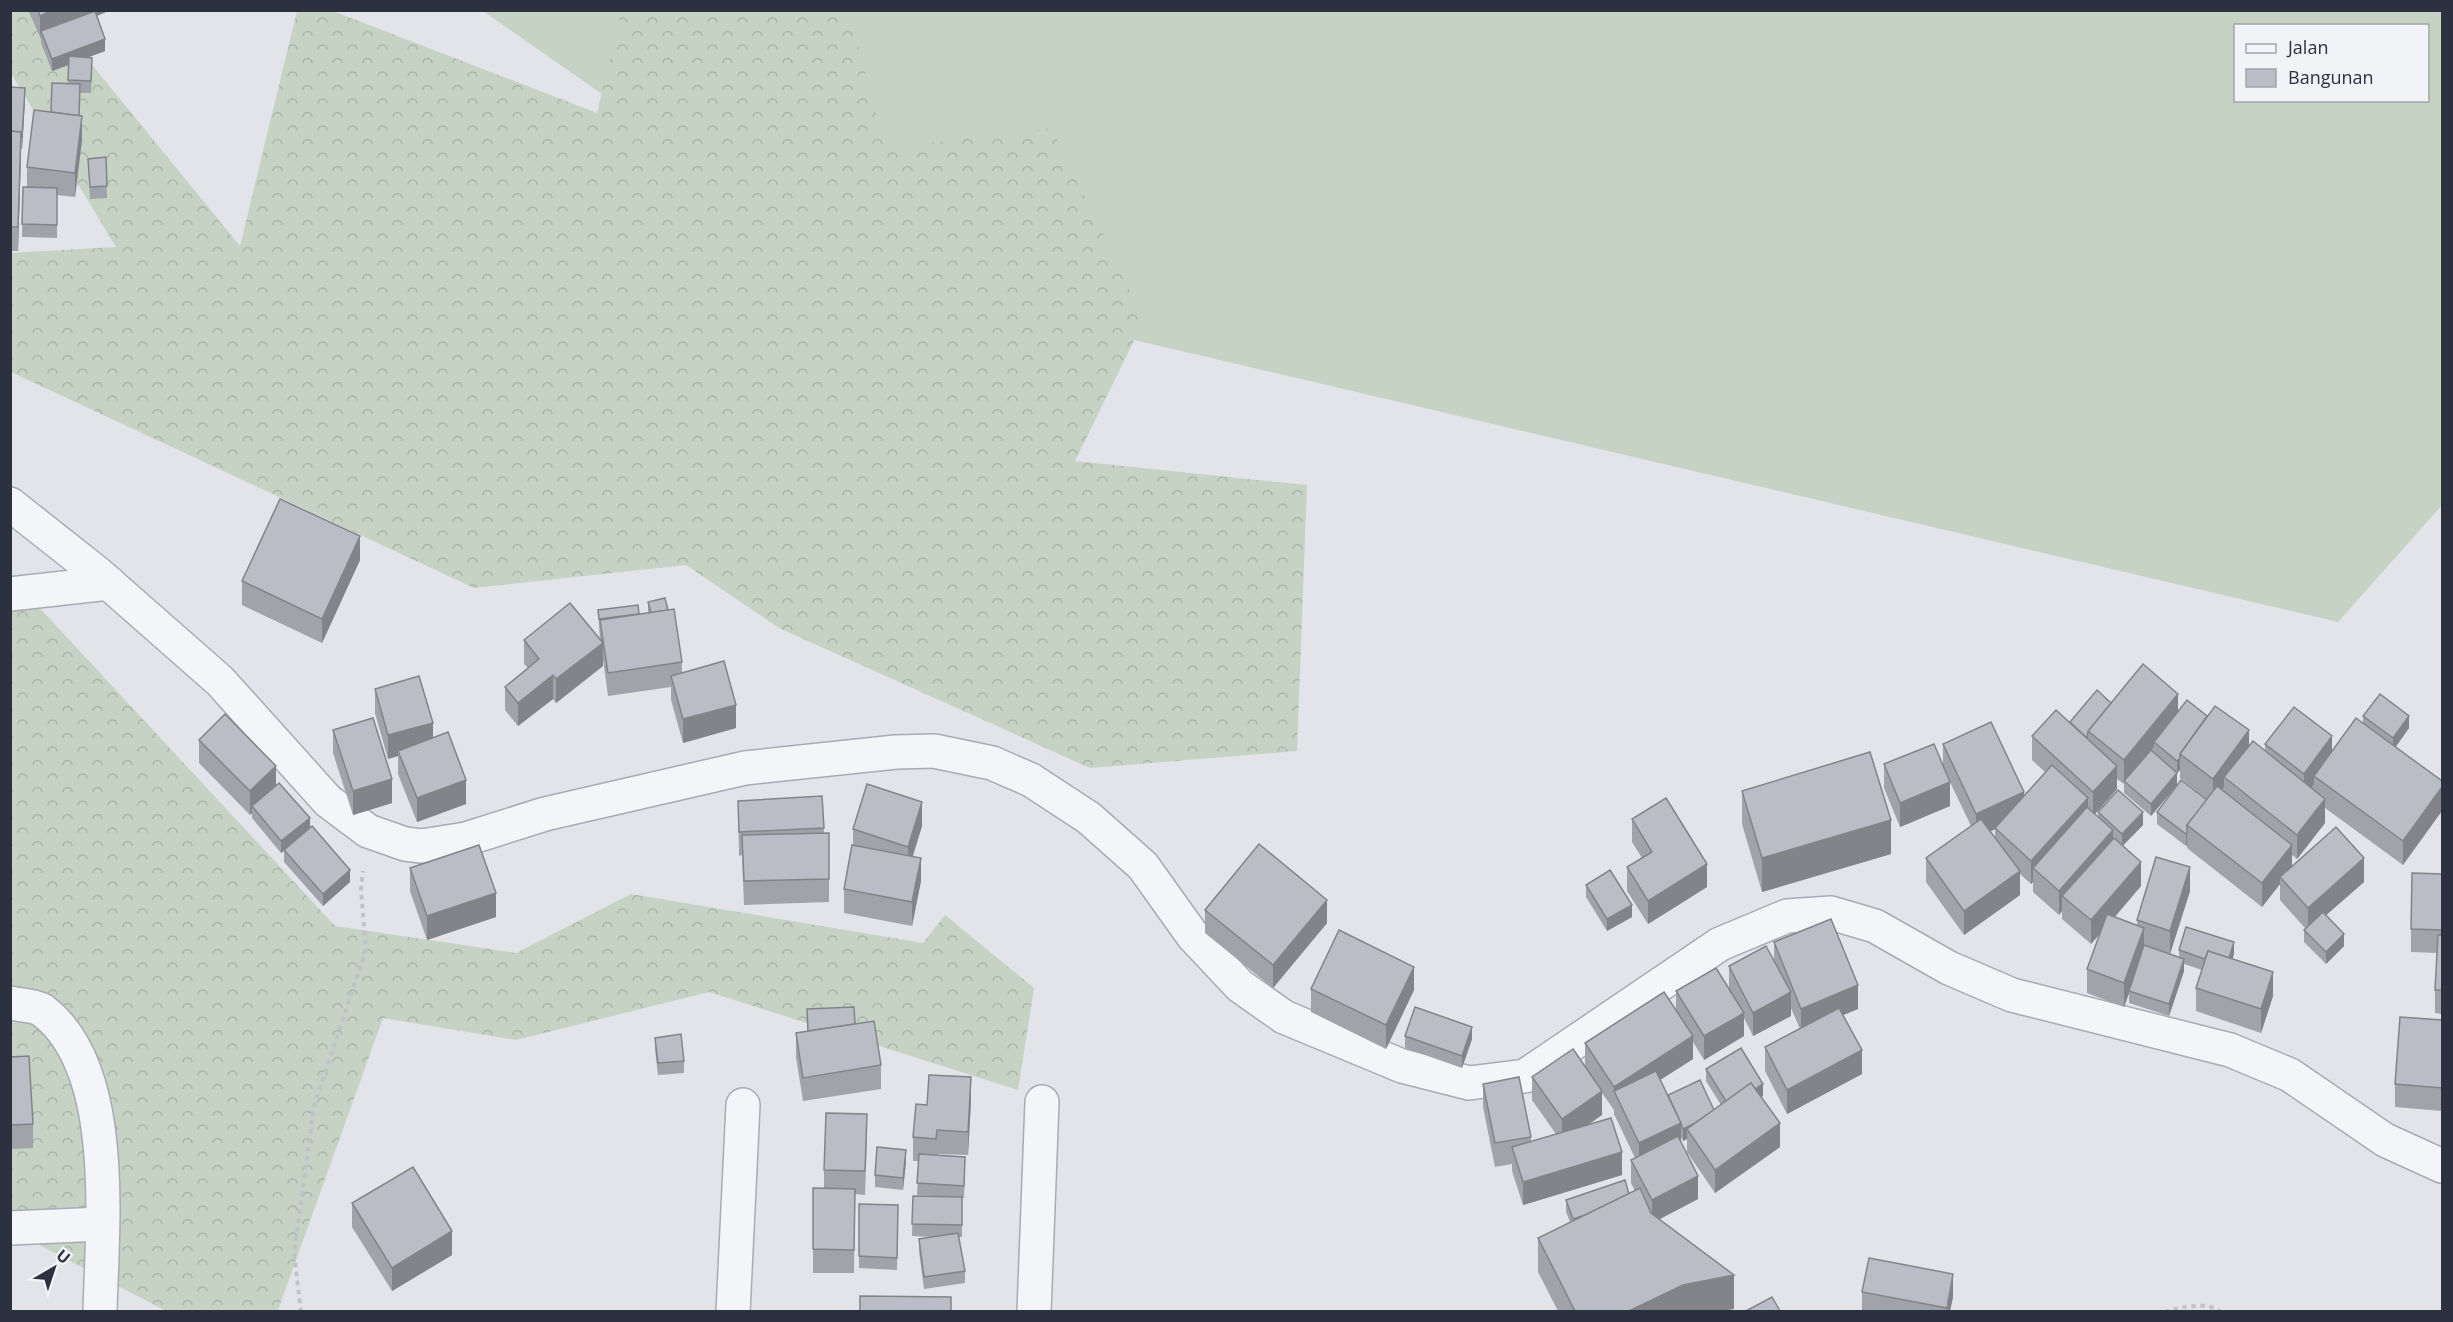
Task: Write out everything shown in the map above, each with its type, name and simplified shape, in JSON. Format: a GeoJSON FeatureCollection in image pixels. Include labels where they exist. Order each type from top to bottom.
{"type":"FeatureCollection","features":[{"type":"Feature","properties":{"kind":"street"},"geometry":{"type":"LineString","coordinates":[[10,504],[109,583],[220,681],[290,762],[328,801],[368,831],[405,844],[422,846],[466,839],[545,814],[745,768],[896,752],[934,751],[992,763],[1030,780],[1089,818],[1143,866],[1193,936],[1240,986],[1284,1017],[1402,1066],[1469,1083],[1525,1076],[1720,944],[1787,916],[1831,913],[1875,927],[1949,968],[2012,995],[2230,1050],[2290,1075],[2385,1140],[2442,1166]]}},
{"type":"Feature","properties":{"kind":"street"},"geometry":{"type":"LineString","coordinates":[[10,594],[109,583]]}},
{"type":"Feature","properties":{"kind":"street"},"geometry":{"type":"LineString","coordinates":[[10,1003],[40,1009],[75,1046],[92,1089],[99,1127],[102,1224],[100,1311]]}},
{"type":"Feature","properties":{"kind":"street"},"geometry":{"type":"LineString","coordinates":[[1034,1311],[1042,1102]]}},
{"type":"Feature","properties":{"kind":"street"},"geometry":{"type":"LineString","coordinates":[[733,1311],[743,1105]]}},
{"type":"Feature","properties":{"kind":"street"},"geometry":{"type":"LineString","coordinates":[[10,1228],[102,1224]]}},
{"type":"Feature","properties":{"kind":"path"},"geometry":{"type":"LineString","coordinates":[[301,1311],[294,1253],[314,1106],[348,995],[366,950],[361,890],[368,831]]}},
{"type":"Feature","properties":{"kind":"path"},"geometry":{"type":"LineString","coordinates":[[2165,1311],[2188,1305],[2217,1308],[2221,1311]]}},
{"type":"Feature","properties":{"kind":"green space"},"geometry":{"type":"Polygon","coordinates":[[[11,11],[48,11],[240,246],[297,11],[333,11],[597,113],[621,11],[849,11],[885,148],[1052,128],[1144,320],[1075,461],[1307,485],[1297,751],[1090,768],[779,628],[686,565],[474,588],[11,372],[11,253],[116,247],[11,73],[11,11]]]}},
{"type":"Feature","properties":{"kind":"green space"},"geometry":{"type":"Polygon","coordinates":[[[483,11],[2442,11],[2442,505],[2338,622],[865,277],[483,11]]]}},
{"type":"Feature","properties":{"kind":"green space"},"geometry":{"type":"Polygon","coordinates":[[[10,581],[23,590],[335,926],[516,953],[631,894],[923,943],[945,915],[1034,988],[1018,1090],[709,992],[516,1040],[383,1018],[278,1310],[166,1311],[11,1230],[10,581]]]}},
{"type":"Feature","properties":{"kind":"building"},"geometry":{"type":"Polygon","coordinates":[[[38,10],[53,10],[40,16],[38,10]]]}},
{"type":"Feature","properties":{"kind":"building"},"geometry":{"type":"Polygon","coordinates":[[[95,11],[105,39],[52,59],[41,31],[95,11]]]}},
{"type":"Feature","properties":{"kind":"building"},"geometry":{"type":"Polygon","coordinates":[[[69,56],[92,58],[91,81],[68,80],[69,56]]]}},
{"type":"Feature","properties":{"kind":"building"},"geometry":{"type":"Polygon","coordinates":[[[52,83],[80,84],[79,116],[51,112],[52,83]]]}},
{"type":"Feature","properties":{"kind":"building"},"geometry":{"type":"Polygon","coordinates":[[[10,87],[25,88],[22,137],[21,132],[10,131],[10,87]]]}},
{"type":"Feature","properties":{"kind":"building"},"geometry":{"type":"Polygon","coordinates":[[[34,110],[82,116],[75,173],[27,167],[34,110]]]}},
{"type":"Feature","properties":{"kind":"building"},"geometry":{"type":"Polygon","coordinates":[[[10,131],[21,132],[18,227],[10,227],[10,131]]]}},
{"type":"Feature","properties":{"kind":"building"},"geometry":{"type":"Polygon","coordinates":[[[106,157],[107,186],[90,187],[88,159],[106,157]]]}},
{"type":"Feature","properties":{"kind":"building"},"geometry":{"type":"Polygon","coordinates":[[[23,187],[57,188],[57,225],[22,224],[23,187]]]}},
{"type":"Feature","properties":{"kind":"building"},"geometry":{"type":"Polygon","coordinates":[[[280,499],[360,536],[322,619],[242,581],[280,499]]]}},
{"type":"Feature","properties":{"kind":"building"},"geometry":{"type":"Polygon","coordinates":[[[665,598],[668,610],[651,613],[648,602],[665,598]]]}},
{"type":"Feature","properties":{"kind":"building"},"geometry":{"type":"Polygon","coordinates":[[[570,603],[603,643],[556,679],[553,675],[518,703],[505,687],[539,659],[524,640],[570,603]]]}},
{"type":"Feature","properties":{"kind":"building"},"geometry":{"type":"Polygon","coordinates":[[[638,605],[639,614],[599,619],[598,610],[638,605]]]}},
{"type":"Feature","properties":{"kind":"building"},"geometry":{"type":"Polygon","coordinates":[[[674,609],[682,662],[608,673],[600,620],[674,609]]]}},
{"type":"Feature","properties":{"kind":"building"},"geometry":{"type":"Polygon","coordinates":[[[724,661],[736,705],[683,719],[671,676],[724,661]]]}},
{"type":"Feature","properties":{"kind":"building"},"geometry":{"type":"Polygon","coordinates":[[[2143,664],[2178,694],[2124,760],[2088,731],[2143,664]]]}},
{"type":"Feature","properties":{"kind":"building"},"geometry":{"type":"Polygon","coordinates":[[[419,676],[433,723],[388,735],[375,689],[419,676]]]}},
{"type":"Feature","properties":{"kind":"building"},"geometry":{"type":"Polygon","coordinates":[[[2097,690],[2111,703],[2088,731],[2087,738],[2070,722],[2097,690]]]}},
{"type":"Feature","properties":{"kind":"building"},"geometry":{"type":"Polygon","coordinates":[[[2380,694],[2409,716],[2393,738],[2363,716],[2380,694]]]}},
{"type":"Feature","properties":{"kind":"building"},"geometry":{"type":"Polygon","coordinates":[[[2187,700],[2207,716],[2177,761],[2154,742],[2187,700]]]}},
{"type":"Feature","properties":{"kind":"building"},"geometry":{"type":"Polygon","coordinates":[[[2215,706],[2249,730],[2213,779],[2180,754],[2215,706]]]}},
{"type":"Feature","properties":{"kind":"building"},"geometry":{"type":"Polygon","coordinates":[[[2294,707],[2332,736],[2304,774],[2265,744],[2294,707]]]}},
{"type":"Feature","properties":{"kind":"building"},"geometry":{"type":"Polygon","coordinates":[[[2056,710],[2117,766],[2093,792],[2032,736],[2056,710]]]}},
{"type":"Feature","properties":{"kind":"building"},"geometry":{"type":"Polygon","coordinates":[[[225,714],[276,766],[250,791],[199,740],[225,714]]]}},
{"type":"Feature","properties":{"kind":"building"},"geometry":{"type":"Polygon","coordinates":[[[373,718],[392,779],[353,791],[333,730],[373,718]]]}},
{"type":"Feature","properties":{"kind":"building"},"geometry":{"type":"Polygon","coordinates":[[[2356,718],[2442,781],[2442,787],[2403,841],[2314,776],[2356,718]]]}},
{"type":"Feature","properties":{"kind":"building"},"geometry":{"type":"Polygon","coordinates":[[[1991,722],[2024,792],[1976,814],[1943,744],[1991,722]]]}},
{"type":"Feature","properties":{"kind":"building"},"geometry":{"type":"Polygon","coordinates":[[[448,732],[466,780],[417,798],[398,751],[448,732]]]}},
{"type":"Feature","properties":{"kind":"building"},"geometry":{"type":"Polygon","coordinates":[[[2253,741],[2325,799],[2297,835],[2224,777],[2253,741]]]}},
{"type":"Feature","properties":{"kind":"building"},"geometry":{"type":"Polygon","coordinates":[[[1934,744],[1950,782],[1900,803],[1884,764],[1934,744]]]}},
{"type":"Feature","properties":{"kind":"building"},"geometry":{"type":"Polygon","coordinates":[[[2151,750],[2177,773],[2151,804],[2124,781],[2151,750]]]}},
{"type":"Feature","properties":{"kind":"building"},"geometry":{"type":"Polygon","coordinates":[[[1870,752],[1891,820],[1762,858],[1742,791],[1870,752]]]}},
{"type":"Feature","properties":{"kind":"building"},"geometry":{"type":"Polygon","coordinates":[[[2052,765],[2088,798],[2031,861],[1995,828],[2052,765]]]}},
{"type":"Feature","properties":{"kind":"building"},"geometry":{"type":"Polygon","coordinates":[[[2181,780],[2207,800],[2187,825],[2186,834],[2157,812],[2181,780]]]}},
{"type":"Feature","properties":{"kind":"building"},"geometry":{"type":"Polygon","coordinates":[[[279,783],[310,818],[281,841],[252,806],[279,783]]]}},
{"type":"Feature","properties":{"kind":"building"},"geometry":{"type":"Polygon","coordinates":[[[867,784],[922,802],[908,847],[853,829],[867,784]]]}},
{"type":"Feature","properties":{"kind":"building"},"geometry":{"type":"Polygon","coordinates":[[[2217,786],[2292,845],[2262,883],[2187,825],[2217,786]]]}},
{"type":"Feature","properties":{"kind":"building"},"geometry":{"type":"Polygon","coordinates":[[[2118,790],[2143,812],[2122,834],[2098,812],[2118,790]]]}},
{"type":"Feature","properties":{"kind":"building"},"geometry":{"type":"Polygon","coordinates":[[[822,796],[824,828],[739,832],[738,801],[822,796]]]}},
{"type":"Feature","properties":{"kind":"building"},"geometry":{"type":"Polygon","coordinates":[[[1666,798],[1707,864],[1648,901],[1627,867],[1652,852],[1632,819],[1666,798]]]}},
{"type":"Feature","properties":{"kind":"building"},"geometry":{"type":"Polygon","coordinates":[[[2087,807],[2113,830],[2059,891],[2033,868],[2087,807]]]}},
{"type":"Feature","properties":{"kind":"building"},"geometry":{"type":"Polygon","coordinates":[[[1981,819],[2020,871],[1964,911],[1926,858],[1981,819]]]}},
{"type":"Feature","properties":{"kind":"building"},"geometry":{"type":"Polygon","coordinates":[[[312,826],[350,870],[323,894],[284,850],[312,826]]]}},
{"type":"Feature","properties":{"kind":"building"},"geometry":{"type":"Polygon","coordinates":[[[2336,827],[2364,858],[2308,908],[2280,877],[2336,827]]]}},
{"type":"Feature","properties":{"kind":"building"},"geometry":{"type":"Polygon","coordinates":[[[829,833],[829,879],[744,881],[742,835],[829,833]]]}},
{"type":"Feature","properties":{"kind":"building"},"geometry":{"type":"Polygon","coordinates":[[[2114,838],[2141,862],[2091,920],[2062,896],[2114,838]]]}},
{"type":"Feature","properties":{"kind":"building"},"geometry":{"type":"Polygon","coordinates":[[[1259,844],[1327,900],[1273,965],[1205,910],[1259,844]]]}},
{"type":"Feature","properties":{"kind":"building"},"geometry":{"type":"Polygon","coordinates":[[[479,845],[496,893],[427,916],[410,868],[479,845]]]}},
{"type":"Feature","properties":{"kind":"building"},"geometry":{"type":"Polygon","coordinates":[[[852,845],[921,858],[912,902],[844,889],[852,845]]]}},
{"type":"Feature","properties":{"kind":"building"},"geometry":{"type":"Polygon","coordinates":[[[2156,857],[2190,867],[2170,931],[2137,920],[2156,857]]]}},
{"type":"Feature","properties":{"kind":"building"},"geometry":{"type":"Polygon","coordinates":[[[1610,870],[1632,905],[1607,919],[1586,885],[1610,870]]]}},
{"type":"Feature","properties":{"kind":"building"},"geometry":{"type":"Polygon","coordinates":[[[2412,873],[2442,874],[2442,930],[2411,929],[2412,873]]]}},
{"type":"Feature","properties":{"kind":"building"},"geometry":{"type":"Polygon","coordinates":[[[2323,912],[2344,934],[2326,952],[2304,930],[2323,912]]]}},
{"type":"Feature","properties":{"kind":"building"},"geometry":{"type":"Polygon","coordinates":[[[2107,914],[2144,928],[2124,983],[2087,969],[2107,914]]]}},
{"type":"Feature","properties":{"kind":"building"},"geometry":{"type":"Polygon","coordinates":[[[1831,919],[1858,985],[1801,1009],[1774,942],[1831,919]]]}},
{"type":"Feature","properties":{"kind":"building"},"geometry":{"type":"Polygon","coordinates":[[[2186,927],[2234,942],[2229,958],[2208,951],[2205,959],[2179,950],[2186,927]]]}},
{"type":"Feature","properties":{"kind":"building"},"geometry":{"type":"Polygon","coordinates":[[[1339,930],[1414,967],[1386,1025],[1311,989],[1339,930]]]}},
{"type":"Feature","properties":{"kind":"building"},"geometry":{"type":"Polygon","coordinates":[[[2438,935],[2442,935],[2442,990],[2435,990],[2438,935]]]}},
{"type":"Feature","properties":{"kind":"building"},"geometry":{"type":"Polygon","coordinates":[[[2144,945],[2184,959],[2169,1004],[2129,991],[2144,945]]]}},
{"type":"Feature","properties":{"kind":"building"},"geometry":{"type":"Polygon","coordinates":[[[1766,946],[1791,992],[1753,1013],[1729,966],[1766,946]]]}},
{"type":"Feature","properties":{"kind":"building"},"geometry":{"type":"Polygon","coordinates":[[[2208,951],[2273,972],[2261,1009],[2196,988],[2208,951]]]}},
{"type":"Feature","properties":{"kind":"building"},"geometry":{"type":"Polygon","coordinates":[[[1716,968],[1744,1013],[1704,1036],[1676,991],[1716,968]]]}},
{"type":"Feature","properties":{"kind":"building"},"geometry":{"type":"Polygon","coordinates":[[[1664,992],[1693,1036],[1614,1087],[1585,1043],[1664,992]]]}},
{"type":"Feature","properties":{"kind":"building"},"geometry":{"type":"Polygon","coordinates":[[[854,1007],[855,1024],[808,1031],[807,1009],[854,1007]]]}},
{"type":"Feature","properties":{"kind":"building"},"geometry":{"type":"Polygon","coordinates":[[[1415,1007],[1472,1027],[1462,1056],[1405,1036],[1415,1007]]]}},
{"type":"Feature","properties":{"kind":"building"},"geometry":{"type":"Polygon","coordinates":[[[1839,1008],[1862,1050],[1787,1090],[1765,1047],[1839,1008]]]}},
{"type":"Feature","properties":{"kind":"building"},"geometry":{"type":"Polygon","coordinates":[[[2400,1017],[2442,1020],[2442,1088],[2395,1084],[2400,1017]]]}},
{"type":"Feature","properties":{"kind":"building"},"geometry":{"type":"Polygon","coordinates":[[[874,1021],[881,1065],[803,1078],[796,1033],[874,1021]]]}},
{"type":"Feature","properties":{"kind":"building"},"geometry":{"type":"Polygon","coordinates":[[[681,1034],[684,1061],[658,1063],[655,1038],[681,1034]]]}},
{"type":"Feature","properties":{"kind":"building"},"geometry":{"type":"Polygon","coordinates":[[[1741,1048],[1763,1084],[1755,1089],[1751,1083],[1726,1101],[1706,1069],[1741,1048]]]}},
{"type":"Feature","properties":{"kind":"building"},"geometry":{"type":"Polygon","coordinates":[[[1573,1049],[1602,1091],[1562,1119],[1532,1077],[1573,1049]]]}},
{"type":"Feature","properties":{"kind":"building"},"geometry":{"type":"Polygon","coordinates":[[[29,1056],[33,1124],[10,1125],[10,1057],[29,1056]]]}},
{"type":"Feature","properties":{"kind":"building"},"geometry":{"type":"Polygon","coordinates":[[[1656,1071],[1681,1123],[1639,1143],[1614,1091],[1656,1071]]]}},
{"type":"Feature","properties":{"kind":"building"},"geometry":{"type":"Polygon","coordinates":[[[929,1075],[971,1077],[968,1132],[937,1130],[936,1139],[913,1137],[916,1104],[927,1105],[929,1075]]]}},
{"type":"Feature","properties":{"kind":"building"},"geometry":{"type":"Polygon","coordinates":[[[1519,1077],[1531,1137],[1495,1143],[1483,1084],[1519,1077]]]}},
{"type":"Feature","properties":{"kind":"building"},"geometry":{"type":"Polygon","coordinates":[[[1700,1080],[1714,1110],[1683,1129],[1668,1095],[1700,1080]]]}},
{"type":"Feature","properties":{"kind":"building"},"geometry":{"type":"Polygon","coordinates":[[[1751,1083],[1780,1123],[1715,1170],[1687,1129],[1751,1083]]]}},
{"type":"Feature","properties":{"kind":"building"},"geometry":{"type":"Polygon","coordinates":[[[826,1113],[867,1114],[865,1171],[824,1170],[826,1113]]]}},
{"type":"Feature","properties":{"kind":"building"},"geometry":{"type":"Polygon","coordinates":[[[1611,1118],[1622,1152],[1523,1182],[1512,1147],[1611,1118]]]}},
{"type":"Feature","properties":{"kind":"building"},"geometry":{"type":"Polygon","coordinates":[[[1678,1136],[1698,1176],[1652,1200],[1631,1160],[1678,1136]]]}},
{"type":"Feature","properties":{"kind":"building"},"geometry":{"type":"Polygon","coordinates":[[[877,1147],[906,1150],[903,1178],[875,1175],[877,1147]]]}},
{"type":"Feature","properties":{"kind":"building"},"geometry":{"type":"Polygon","coordinates":[[[919,1154],[965,1157],[964,1186],[917,1183],[919,1154]]]}},
{"type":"Feature","properties":{"kind":"building"},"geometry":{"type":"Polygon","coordinates":[[[413,1167],[452,1231],[392,1268],[352,1203],[413,1167]]]}},
{"type":"Feature","properties":{"kind":"building"},"geometry":{"type":"Polygon","coordinates":[[[1625,1180],[1629,1194],[1573,1219],[1566,1200],[1625,1180]]]}},
{"type":"Feature","properties":{"kind":"building"},"geometry":{"type":"Polygon","coordinates":[[[813,1188],[855,1189],[854,1250],[813,1249],[813,1188]]]}},
{"type":"Feature","properties":{"kind":"building"},"geometry":{"type":"Polygon","coordinates":[[[1640,1188],[1651,1213],[1734,1275],[1683,1285],[1629,1311],[1575,1311],[1538,1238],[1640,1188]]]}},
{"type":"Feature","properties":{"kind":"building"},"geometry":{"type":"Polygon","coordinates":[[[913,1196],[962,1197],[962,1225],[912,1224],[913,1196]]]}},
{"type":"Feature","properties":{"kind":"building"},"geometry":{"type":"Polygon","coordinates":[[[859,1204],[898,1205],[897,1258],[859,1256],[859,1204]]]}},
{"type":"Feature","properties":{"kind":"building"},"geometry":{"type":"Polygon","coordinates":[[[958,1233],[965,1271],[924,1277],[919,1239],[958,1233]]]}},
{"type":"Feature","properties":{"kind":"building"},"geometry":{"type":"Polygon","coordinates":[[[1869,1258],[1953,1274],[1947,1308],[1862,1292],[1869,1258]]]}},
{"type":"Feature","properties":{"kind":"building"},"geometry":{"type":"Polygon","coordinates":[[[860,1296],[951,1297],[951,1311],[860,1311],[860,1296]]]}},
{"type":"Feature","properties":{"kind":"building"},"geometry":{"type":"Polygon","coordinates":[[[1772,1297],[1780,1311],[1746,1311],[1772,1297]]]}}]}
